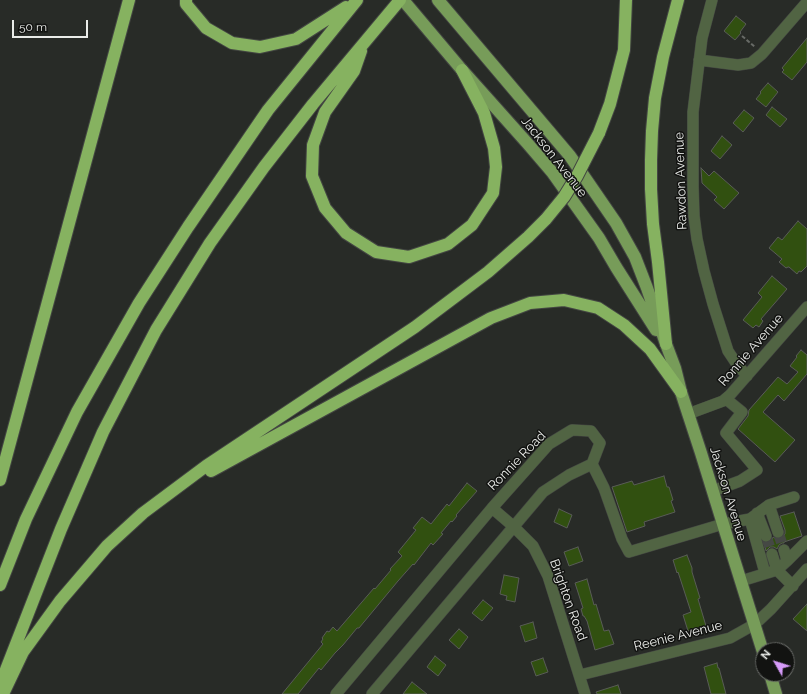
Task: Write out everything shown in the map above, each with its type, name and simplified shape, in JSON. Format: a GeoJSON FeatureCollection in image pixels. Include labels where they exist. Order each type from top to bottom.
{"type":"FeatureCollection","features":[{"type":"Feature","properties":{"kind":"highway"},"geometry":{"type":"LineString","coordinates":[[0,480],[129,0]]}},
{"type":"Feature","properties":{"kind":"highway"},"geometry":{"type":"LineString","coordinates":[[186,0],[186,4],[206,28],[232,43],[260,47],[296,39],[356,0]]}},
{"type":"Feature","properties":{"kind":"highway"},"geometry":{"type":"LineString","coordinates":[[0,585],[26,519],[77,412],[139,303],[188,227],[268,110],[356,0]]}},
{"type":"Feature","properties":{"kind":"highway"},"geometry":{"type":"LineString","coordinates":[[0,685],[61,529],[103,432],[156,330],[210,243],[264,167],[313,104],[383,19],[401,0]]}},
{"type":"Feature","properties":{"kind":"highway"},"geometry":{"type":"LineString","coordinates":[[3,694],[23,652],[60,601],[107,546],[143,513],[206,466],[421,322],[488,272],[546,219],[577,176],[599,133],[610,104],[624,50],[626,0]]}},
{"type":"Feature","properties":{"kind":"highway"},"geometry":{"type":"LineString","coordinates":[[666,344],[653,224],[651,189],[652,131],[655,98],[663,57],[678,0]]}},
{"type":"Feature","properties":{"kind":"highway"},"geometry":{"type":"LineString","coordinates":[[365,41],[354,70],[325,112],[313,145],[312,176],[325,208],[346,233],[376,252],[410,256],[448,244],[472,225],[493,193],[496,167],[494,148],[484,113],[462,70]]}},
{"type":"Feature","properties":{"kind":"highway"},"geometry":{"type":"LineString","coordinates":[[143,513],[212,470],[491,318],[530,303],[564,300],[598,308],[624,325],[650,349],[681,392]]}},
{"type":"Feature","properties":{"kind":"main road","name":"Jackson Avenue"},"geometry":{"type":"LineString","coordinates":[[401,0],[552,172],[599,238],[666,344]]}},
{"type":"Feature","properties":{"kind":"main road","name":"Jackson Avenue"},"geometry":{"type":"LineString","coordinates":[[438,0],[570,156],[616,223],[635,257],[675,368],[681,392],[760,642]]}},
{"type":"Feature","properties":{"kind":"main road"},"geometry":{"type":"LineString","coordinates":[[772,682],[776,694]]}},
{"type":"Feature","properties":{"kind":"street","name":"Rawdon Avenue"},"geometry":{"type":"LineString","coordinates":[[712,0],[702,38],[693,112],[694,216],[697,239],[713,304],[728,351],[736,364],[747,376]]}},
{"type":"Feature","properties":{"kind":"street"},"geometry":{"type":"LineString","coordinates":[[699,60],[738,65],[751,63],[762,54],[807,2]]}},
{"type":"Feature","properties":{"kind":"street","name":"Ronnie Avenue"},"geometry":{"type":"LineString","coordinates":[[688,414],[726,399],[807,307]]}},
{"type":"Feature","properties":{"kind":"street"},"geometry":{"type":"LineString","coordinates":[[713,491],[740,481],[757,470],[726,433],[742,412],[726,399]]}},
{"type":"Feature","properties":{"kind":"street","name":"Ronnie Road"},"geometry":{"type":"LineString","coordinates":[[336,694],[492,508],[549,444],[572,430],[591,430],[600,443],[592,464]]}},
{"type":"Feature","properties":{"kind":"street"},"geometry":{"type":"LineString","coordinates":[[372,694],[542,492],[569,475],[592,464],[604,488],[622,539],[629,552],[754,516],[769,505],[794,496]]}},
{"type":"Feature","properties":{"kind":"street"},"geometry":{"type":"LineString","coordinates":[[769,505],[778,532]]}},
{"type":"Feature","properties":{"kind":"street","name":"Brighton Road"},"geometry":{"type":"LineString","coordinates":[[492,508],[533,546],[548,576],[585,694]]}},
{"type":"Feature","properties":{"kind":"street"},"geometry":{"type":"LineString","coordinates":[[754,516],[766,536]]}},
{"type":"Feature","properties":{"kind":"street"},"geometry":{"type":"LineString","coordinates":[[754,516],[765,573]]}},
{"type":"Feature","properties":{"kind":"street"},"geometry":{"type":"LineString","coordinates":[[741,581],[777,570],[785,555],[807,540]]}},
{"type":"Feature","properties":{"kind":"street"},"geometry":{"type":"LineString","coordinates":[[772,554],[777,570],[793,586]]}},
{"type":"Feature","properties":{"kind":"street","name":"Reenie Avenue"},"geometry":{"type":"LineString","coordinates":[[580,675],[730,638],[755,624],[772,609],[807,569]]}},
{"type":"Feature","properties":{"kind":"path"},"geometry":{"type":"LineString","coordinates":[[742,36],[755,47]]}},
{"type":"Feature","properties":{"kind":"building"},"geometry":{"type":"Polygon","coordinates":[[[736,16],[746,24],[735,40],[724,31],[736,16]]]}},
{"type":"Feature","properties":{"kind":"building"},"geometry":{"type":"Polygon","coordinates":[[[807,38],[807,62],[792,80],[782,72],[784,70],[782,68],[807,38]]]}},
{"type":"Feature","properties":{"kind":"building"},"geometry":{"type":"Polygon","coordinates":[[[768,83],[778,92],[766,107],[756,99],[768,83]]]}},
{"type":"Feature","properties":{"kind":"building"},"geometry":{"type":"Polygon","coordinates":[[[772,107],[787,119],[780,127],[766,115],[772,107]]]}},
{"type":"Feature","properties":{"kind":"building"},"geometry":{"type":"Polygon","coordinates":[[[744,110],[754,118],[743,132],[733,123],[744,110]]]}},
{"type":"Feature","properties":{"kind":"building"},"geometry":{"type":"Polygon","coordinates":[[[722,136],[732,145],[720,159],[711,151],[722,136]]]}},
{"type":"Feature","properties":{"kind":"building"},"geometry":{"type":"Polygon","coordinates":[[[701,168],[709,176],[714,171],[739,193],[724,209],[714,200],[717,197],[702,183],[701,168]]]}},
{"type":"Feature","properties":{"kind":"building"},"geometry":{"type":"Polygon","coordinates":[[[798,221],[807,229],[807,266],[797,274],[789,267],[786,268],[779,262],[782,259],[769,248],[778,237],[782,240],[798,221]]]}},
{"type":"Feature","properties":{"kind":"building"},"geometry":{"type":"Polygon","coordinates":[[[772,276],[787,289],[761,319],[763,321],[759,327],[756,325],[753,328],[743,320],[762,297],[758,293],[772,276]]]}},
{"type":"Feature","properties":{"kind":"building"},"geometry":{"type":"Polygon","coordinates":[[[801,350],[807,355],[807,374],[784,401],[778,395],[763,412],[795,440],[775,462],[738,429],[748,416],[749,410],[778,377],[787,384],[798,372],[790,366],[801,350]]]}},
{"type":"Feature","properties":{"kind":"building"},"geometry":{"type":"Polygon","coordinates":[[[664,476],[673,500],[671,501],[675,512],[644,522],[645,526],[627,532],[612,487],[632,481],[634,485],[664,476]]]}},
{"type":"Feature","properties":{"kind":"building"},"geometry":{"type":"Polygon","coordinates":[[[467,483],[477,491],[441,533],[443,534],[433,545],[431,543],[414,565],[413,564],[398,581],[359,628],[357,628],[321,670],[319,668],[298,694],[282,694],[323,644],[321,642],[323,639],[322,638],[327,631],[329,632],[333,627],[337,631],[391,570],[390,569],[402,556],[398,552],[416,530],[413,528],[422,517],[431,524],[447,504],[449,506],[467,483]]]}},
{"type":"Feature","properties":{"kind":"building"},"geometry":{"type":"Polygon","coordinates":[[[559,509],[572,515],[567,528],[554,522],[559,509]]]}},
{"type":"Feature","properties":{"kind":"building"},"geometry":{"type":"Polygon","coordinates":[[[794,512],[802,536],[782,543],[777,549],[770,547],[766,551],[764,542],[769,542],[773,537],[776,539],[781,538],[785,534],[780,516],[794,512]]]}},
{"type":"Feature","properties":{"kind":"building"},"geometry":{"type":"Polygon","coordinates":[[[578,547],[583,561],[569,566],[564,552],[578,547]]]}},
{"type":"Feature","properties":{"kind":"building"},"geometry":{"type":"Polygon","coordinates":[[[687,555],[692,568],[700,598],[698,599],[706,626],[688,631],[683,615],[691,612],[673,560],[687,555]]]}},
{"type":"Feature","properties":{"kind":"building"},"geometry":{"type":"Polygon","coordinates":[[[504,575],[519,578],[515,602],[506,600],[507,596],[500,594],[504,575]]]}},
{"type":"Feature","properties":{"kind":"building"},"geometry":{"type":"Polygon","coordinates":[[[587,579],[594,605],[596,604],[604,631],[609,630],[614,644],[595,650],[587,621],[583,616],[581,609],[583,608],[575,583],[587,579]]]}},
{"type":"Feature","properties":{"kind":"building"},"geometry":{"type":"Polygon","coordinates":[[[483,600],[493,608],[482,621],[472,613],[483,600]]]}},
{"type":"Feature","properties":{"kind":"building"},"geometry":{"type":"Polygon","coordinates":[[[807,604],[807,631],[793,619],[807,604]]]}},
{"type":"Feature","properties":{"kind":"building"},"geometry":{"type":"Polygon","coordinates":[[[533,622],[537,638],[525,642],[520,626],[533,622]]]}},
{"type":"Feature","properties":{"kind":"building"},"geometry":{"type":"Polygon","coordinates":[[[459,629],[468,637],[459,649],[449,640],[459,629]]]}},
{"type":"Feature","properties":{"kind":"building"},"geometry":{"type":"Polygon","coordinates":[[[435,656],[446,665],[438,676],[427,667],[435,656]]]}},
{"type":"Feature","properties":{"kind":"building"},"geometry":{"type":"Polygon","coordinates":[[[543,658],[548,672],[536,676],[531,662],[543,658]]]}},
{"type":"Feature","properties":{"kind":"building"},"geometry":{"type":"Polygon","coordinates":[[[717,663],[726,694],[711,694],[704,667],[717,663]]]}},
{"type":"Feature","properties":{"kind":"building"},"geometry":{"type":"Polygon","coordinates":[[[412,682],[427,694],[403,694],[412,682]]]}},
{"type":"Feature","properties":{"kind":"building"},"geometry":{"type":"Polygon","coordinates":[[[618,685],[621,694],[597,694],[596,692],[618,685]]]}},
{"type":"Feature","properties":{"kind":"tunnel"},"geometry":{"type":"LineString","coordinates":[[778,532],[784,550]]}},
{"type":"Feature","properties":{"kind":"tunnel"},"geometry":{"type":"LineString","coordinates":[[766,536],[772,554]]}}]}
